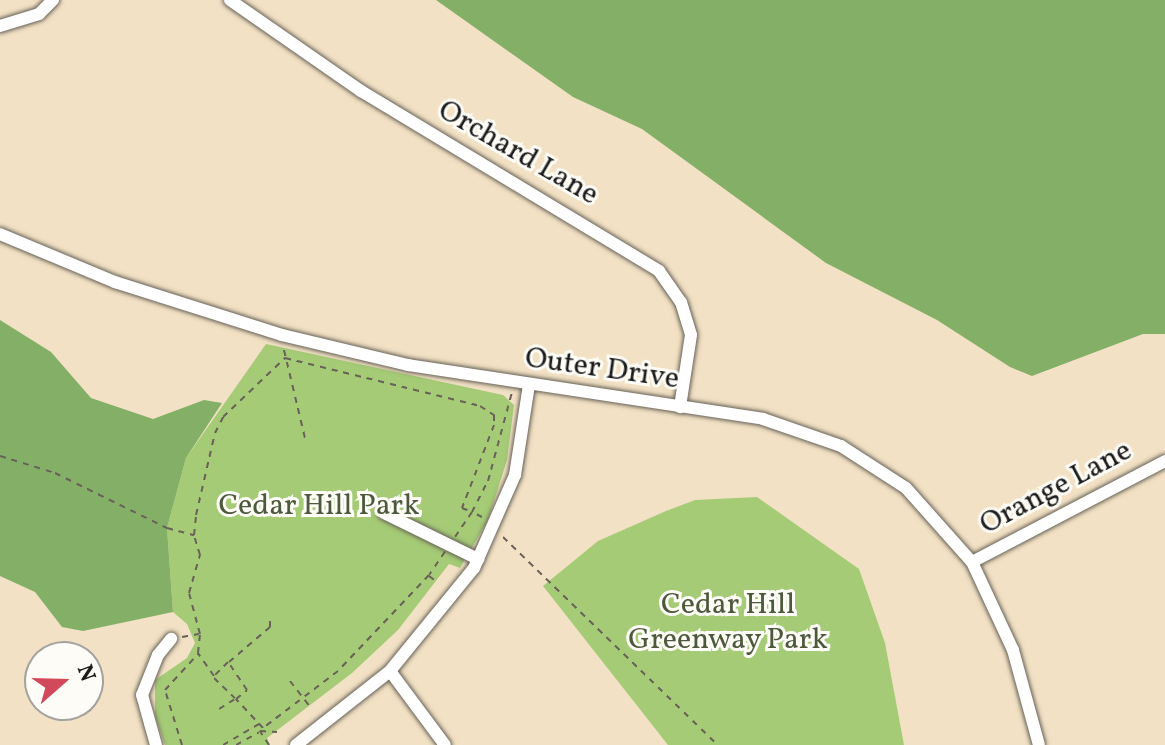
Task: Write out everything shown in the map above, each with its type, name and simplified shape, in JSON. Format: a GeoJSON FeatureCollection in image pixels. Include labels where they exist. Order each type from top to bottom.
{"type":"FeatureCollection","features":[{"type":"Feature","properties":{"kind":"street"},"geometry":{"type":"LineString","coordinates":[[0,26],[39,14],[53,0]]}},
{"type":"Feature","properties":{"kind":"street","name":"Orchard Lane"},"geometry":{"type":"LineString","coordinates":[[230,0],[361,91],[659,271],[681,302],[691,335],[680,407]]}},
{"type":"Feature","properties":{"kind":"street","name":"Outer Drive"},"geometry":{"type":"LineString","coordinates":[[0,234],[115,282],[286,336],[408,365],[763,419],[841,446],[906,488],[972,562],[1008,635],[1039,745]]}},
{"type":"Feature","properties":{"kind":"street"},"geometry":{"type":"LineString","coordinates":[[296,745],[390,671],[435,621],[478,559],[496,527],[515,475],[529,385]]}},
{"type":"Feature","properties":{"kind":"street","name":"Orange Lane"},"geometry":{"type":"LineString","coordinates":[[972,562],[1165,461]]}},
{"type":"Feature","properties":{"kind":"street"},"geometry":{"type":"LineString","coordinates":[[384,513],[478,559]]}},
{"type":"Feature","properties":{"kind":"street"},"geometry":{"type":"LineString","coordinates":[[156,745],[142,695],[158,655],[171,639]]}},
{"type":"Feature","properties":{"kind":"street"},"geometry":{"type":"LineString","coordinates":[[390,671],[445,745]]}},
{"type":"Feature","properties":{"kind":"path"},"geometry":{"type":"LineString","coordinates":[[286,336],[285,358],[306,442]]}},
{"type":"Feature","properties":{"kind":"path"},"geometry":{"type":"LineString","coordinates":[[285,358],[488,409],[494,425],[462,508],[496,527],[718,745]]}},
{"type":"Feature","properties":{"kind":"path"},"geometry":{"type":"LineString","coordinates":[[182,745],[165,690],[198,653],[200,634],[189,593],[200,555],[194,535],[203,480],[223,417],[285,358]]}},
{"type":"Feature","properties":{"kind":"path"},"geometry":{"type":"LineString","coordinates":[[236,745],[304,699],[378,633],[429,575],[472,512],[488,481],[514,383]]}},
{"type":"Feature","properties":{"kind":"path"},"geometry":{"type":"LineString","coordinates":[[0,456],[55,473],[167,528],[194,535]]}},
{"type":"Feature","properties":{"kind":"path"},"geometry":{"type":"LineString","coordinates":[[429,575],[437,582]]}},
{"type":"Feature","properties":{"kind":"path"},"geometry":{"type":"LineString","coordinates":[[214,676],[270,627],[270,620]]}},
{"type":"Feature","properties":{"kind":"path"},"geometry":{"type":"LineString","coordinates":[[171,639],[200,634]]}},
{"type":"Feature","properties":{"kind":"path"},"geometry":{"type":"LineString","coordinates":[[198,653],[214,676],[259,724],[269,745]]}},
{"type":"Feature","properties":{"kind":"path"},"geometry":{"type":"LineString","coordinates":[[219,709],[247,690],[228,662]]}},
{"type":"Feature","properties":{"kind":"path"},"geometry":{"type":"LineString","coordinates":[[290,681],[311,708]]}},
{"type":"Feature","properties":{"kind":"path"},"geometry":{"type":"LineString","coordinates":[[223,745],[259,724]]}},
{"type":"Feature","properties":{"kind":"path"},"geometry":{"type":"LineString","coordinates":[[262,730],[277,732]]}},
{"type":"Feature","properties":{"kind":"green space"},"geometry":{"type":"Polygon","coordinates":[[[436,0],[1165,0],[1165,334],[1143,334],[1032,376],[1010,367],[937,320],[826,263],[642,129],[573,97],[436,0]]]}},
{"type":"Feature","properties":{"kind":"green space"},"geometry":{"type":"Polygon","coordinates":[[[0,320],[51,352],[91,398],[153,419],[204,400],[222,403],[186,458],[167,528],[173,612],[83,631],[62,627],[35,592],[0,576],[0,320]]]}},
{"type":"Feature","properties":{"kind":"green space","name":"Cedar Hill Park"},"geometry":{"type":"Polygon","coordinates":[[[266,344],[503,395],[514,405],[507,460],[488,520],[460,568],[449,564],[398,630],[352,673],[267,738],[270,745],[165,745],[155,716],[155,680],[187,658],[195,643],[187,624],[173,612],[167,528],[186,458],[266,344]]]}},
{"type":"Feature","properties":{"kind":"green space","name":"Cedar Hill Greenway Park"},"geometry":{"type":"Polygon","coordinates":[[[757,497],[859,569],[885,643],[904,745],[668,745],[543,586],[598,541],[666,511],[695,500],[757,497]]]}}]}
